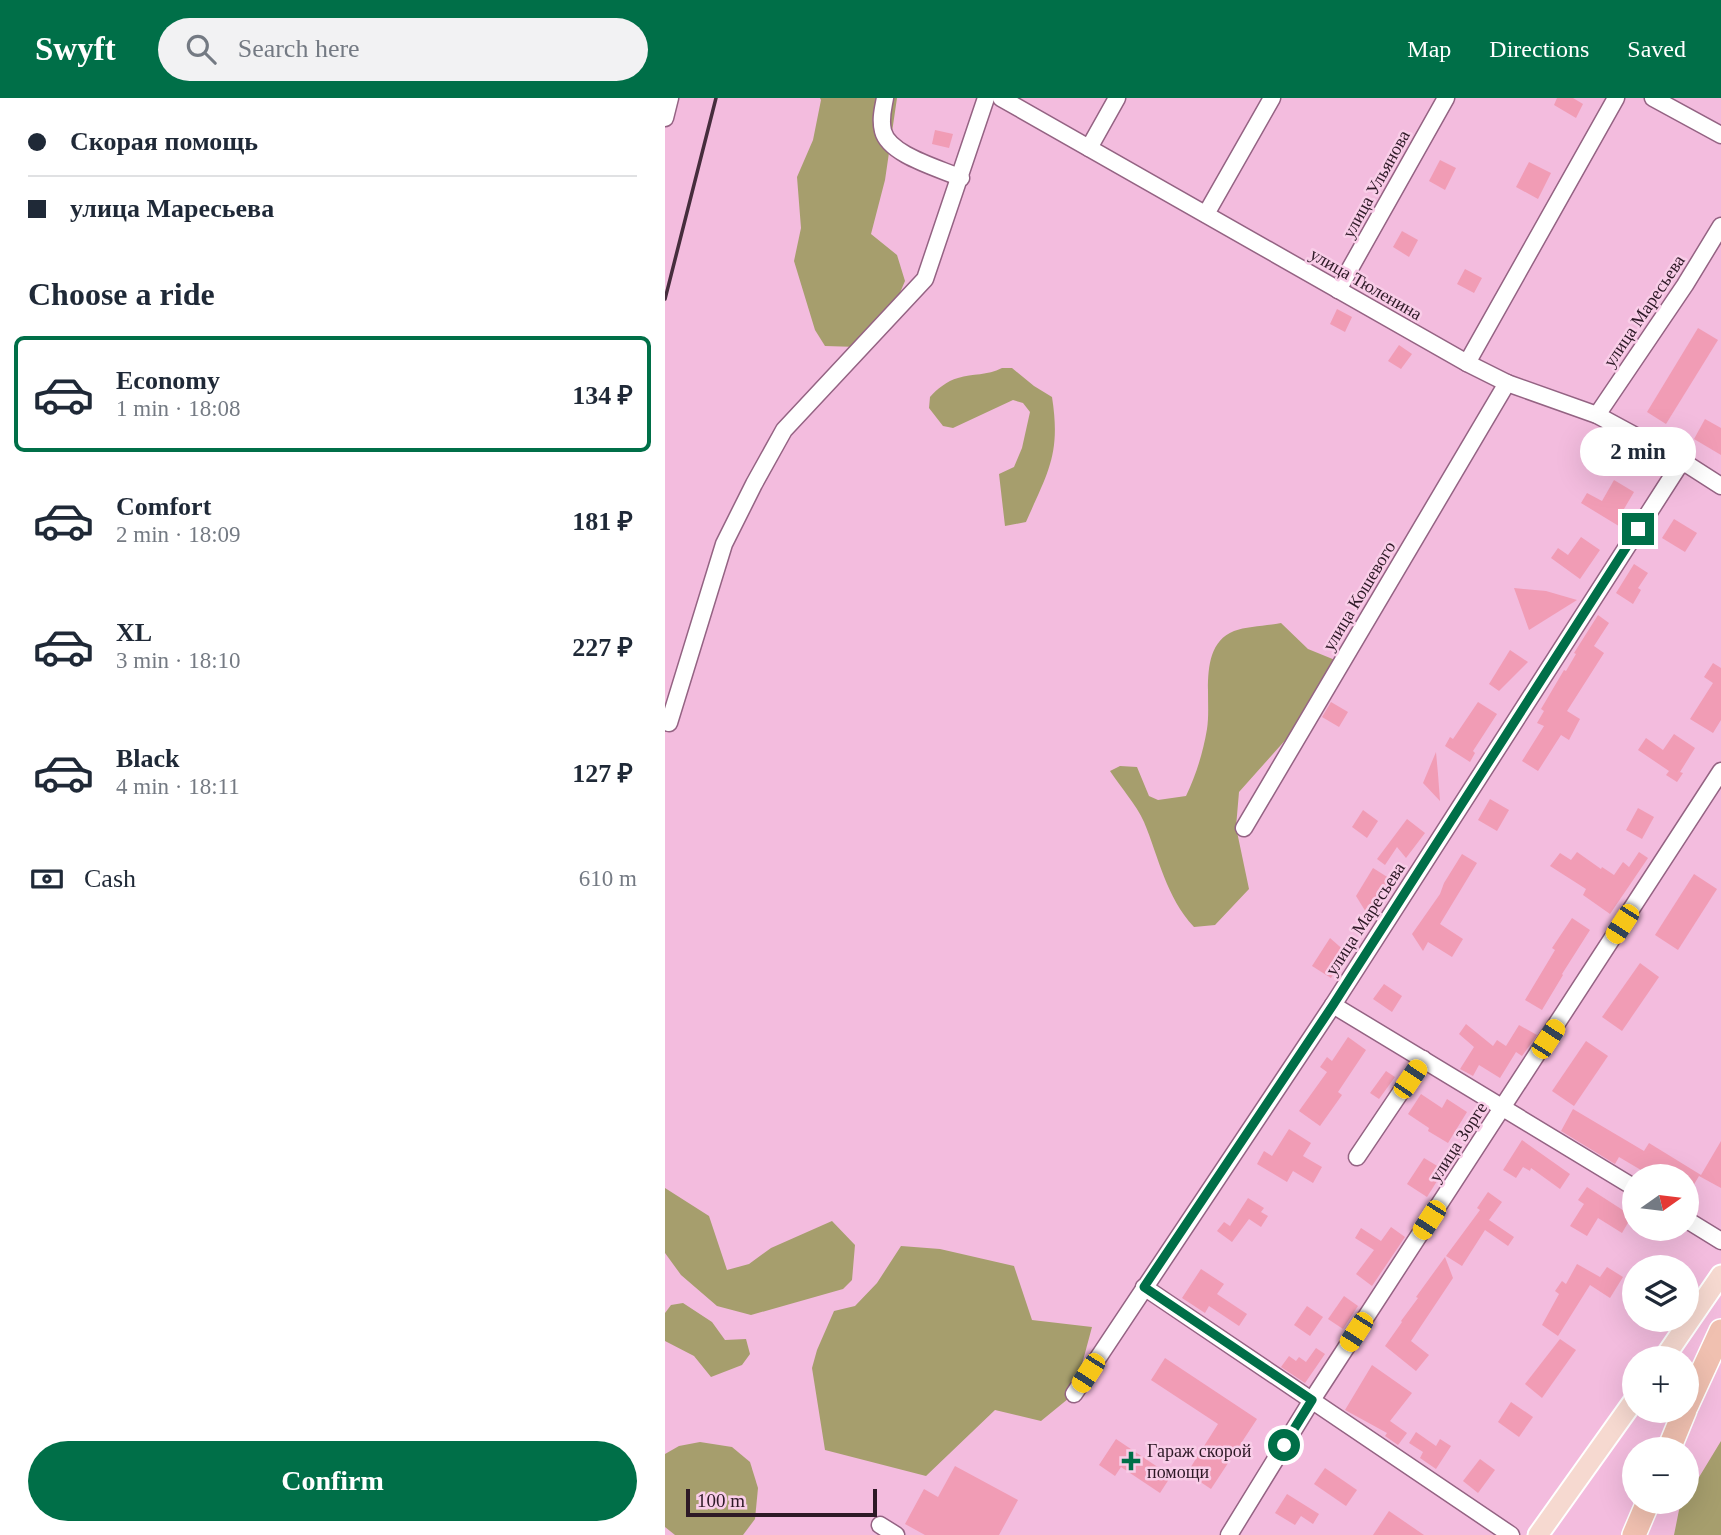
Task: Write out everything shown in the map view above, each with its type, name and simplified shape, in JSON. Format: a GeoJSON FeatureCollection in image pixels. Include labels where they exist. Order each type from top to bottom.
{"type":"FeatureCollection","features":[{"type":"Feature","properties":{"kind":"highway"},"geometry":{"type":"LineString","coordinates":[[1699,1379],[1721,1331]]}},
{"type":"Feature","properties":{"kind":"highway"},"geometry":{"type":"LineString","coordinates":[[1634,1535],[1643,1514]]}},
{"type":"Feature","properties":{"kind":"main road"},"geometry":{"type":"LineString","coordinates":[[1672,1346],[1721,1275]]}},
{"type":"Feature","properties":{"kind":"main road"},"geometry":{"type":"LineString","coordinates":[[1538,1535],[1622,1417]]}},
{"type":"Feature","properties":{"kind":"street"},"geometry":{"type":"LineString","coordinates":[[665,118],[670,98]]}},
{"type":"Feature","properties":{"kind":"street"},"geometry":{"type":"LineString","coordinates":[[885,98],[881,117],[883,134],[895,149],[961,178]]}},
{"type":"Feature","properties":{"kind":"street"},"geometry":{"type":"LineString","coordinates":[[669,723],[724,544],[784,430],[925,279],[986,98]]}},
{"type":"Feature","properties":{"kind":"street","name":"улица Тюленина"},"geometry":{"type":"LineString","coordinates":[[1001,98],[1467,363],[1507,383],[1597,415],[1682,461],[1721,486]]}},
{"type":"Feature","properties":{"kind":"street"},"geometry":{"type":"LineString","coordinates":[[1089,148],[1117,98]]}},
{"type":"Feature","properties":{"kind":"street"},"geometry":{"type":"LineString","coordinates":[[1206,214],[1272,98]]}},
{"type":"Feature","properties":{"kind":"street","name":"улица Ульянова"},"geometry":{"type":"LineString","coordinates":[[1338,290],[1446,98]]}},
{"type":"Feature","properties":{"kind":"street"},"geometry":{"type":"LineString","coordinates":[[1467,363],[1616,98]]}},
{"type":"Feature","properties":{"kind":"street"},"geometry":{"type":"LineString","coordinates":[[1653,98],[1721,135]]}},
{"type":"Feature","properties":{"kind":"street","name":"улица Маресьева"},"geometry":{"type":"LineString","coordinates":[[1597,415],[1685,285],[1721,226]]}},
{"type":"Feature","properties":{"kind":"street","name":"улица Кошевого"},"geometry":{"type":"LineString","coordinates":[[1244,828],[1507,383]]}},
{"type":"Feature","properties":{"kind":"street","name":"улица Маресьева"},"geometry":{"type":"LineString","coordinates":[[1074,1394],[1333,1005],[1682,461]]}},
{"type":"Feature","properties":{"kind":"street","name":"улица Зорге"},"geometry":{"type":"LineString","coordinates":[[1229,1535],[1312,1400],[1721,771]]}},
{"type":"Feature","properties":{"kind":"street"},"geometry":{"type":"LineString","coordinates":[[1333,1005],[1622,1180]]}},
{"type":"Feature","properties":{"kind":"street"},"geometry":{"type":"LineString","coordinates":[[1357,1157],[1423,1059]]}},
{"type":"Feature","properties":{"kind":"street"},"geometry":{"type":"LineString","coordinates":[[1699,1227],[1721,1241]]}},
{"type":"Feature","properties":{"kind":"street"},"geometry":{"type":"LineString","coordinates":[[1144,1287],[1511,1535]]}},
{"type":"Feature","properties":{"kind":"street"},"geometry":{"type":"LineString","coordinates":[[880,1525],[896,1535]]}},
{"type":"Feature","properties":{"kind":"shaded area"},"geometry":{"type":"Polygon","coordinates":[[[820,98],[897,98],[885,180],[871,234],[897,255],[905,281],[893,309],[858,347],[825,346],[815,330],[794,261],[801,228],[797,177],[813,140],[820,98]]]}},
{"type":"Feature","properties":{"kind":"shaded area"},"geometry":{"type":"Polygon","coordinates":[[[1012,368],[1052,397],[1055,434],[1051,462],[1026,522],[1005,526],[999,474],[1014,467],[1022,448],[1030,412],[1023,403],[1013,400],[953,428],[943,426],[929,408],[930,397],[950,381],[1012,368]]]}},
{"type":"Feature","properties":{"kind":"shaded area"},"geometry":{"type":"Polygon","coordinates":[[[1281,623],[1308,649],[1335,660],[1297,727],[1239,792],[1236,827],[1249,889],[1215,925],[1194,927],[1176,903],[1141,815],[1110,771],[1120,766],[1137,767],[1149,796],[1158,800],[1186,796],[1199,764],[1205,738],[1209,674],[1215,648],[1222,638],[1234,631],[1281,623]]]}},
{"type":"Feature","properties":{"kind":"shaded area"},"geometry":{"type":"Polygon","coordinates":[[[665,1188],[709,1216],[727,1270],[749,1264],[771,1248],[832,1221],[855,1245],[852,1280],[843,1289],[751,1315],[717,1306],[681,1275],[665,1253],[665,1188]]]}},
{"type":"Feature","properties":{"kind":"shaded area"},"geometry":{"type":"Polygon","coordinates":[[[901,1246],[940,1249],[1014,1266],[1032,1320],[1092,1327],[1074,1394],[1041,1421],[995,1410],[926,1476],[825,1450],[812,1368],[834,1311],[855,1306],[877,1283],[901,1246]]]}},
{"type":"Feature","properties":{"kind":"shaded area"},"geometry":{"type":"Polygon","coordinates":[[[683,1303],[712,1322],[725,1340],[746,1339],[750,1354],[742,1365],[711,1377],[694,1356],[665,1341],[665,1313],[671,1305],[683,1303]]]}},
{"type":"Feature","properties":{"kind":"shaded area"},"geometry":{"type":"Polygon","coordinates":[[[1721,1441],[1721,1535],[1674,1535],[1678,1514],[1699,1514],[1699,1477],[1721,1441]]]}},
{"type":"Feature","properties":{"kind":"shaded area"},"geometry":{"type":"Polygon","coordinates":[[[700,1442],[732,1447],[750,1462],[758,1488],[755,1519],[743,1535],[675,1535],[665,1527],[665,1454],[679,1446],[700,1442]]]}},
{"type":"Feature","properties":{"kind":"building"},"geometry":{"type":"Polygon","coordinates":[[[1557,98],[1573,98],[1583,104],[1576,118],[1554,105],[1557,98]]]}},
{"type":"Feature","properties":{"kind":"building"},"geometry":{"type":"Polygon","coordinates":[[[935,130],[953,134],[949,148],[932,144],[935,130]]]}},
{"type":"Feature","properties":{"kind":"building"},"geometry":{"type":"Polygon","coordinates":[[[1440,160],[1456,168],[1445,190],[1429,181],[1440,160]]]}},
{"type":"Feature","properties":{"kind":"building"},"geometry":{"type":"Polygon","coordinates":[[[1529,162],[1551,173],[1538,199],[1516,187],[1529,162]]]}},
{"type":"Feature","properties":{"kind":"building"},"geometry":{"type":"Polygon","coordinates":[[[1402,231],[1418,240],[1409,257],[1393,247],[1402,231]]]}},
{"type":"Feature","properties":{"kind":"building"},"geometry":{"type":"Polygon","coordinates":[[[1465,269],[1482,278],[1474,293],[1457,284],[1465,269]]]}},
{"type":"Feature","properties":{"kind":"building"},"geometry":{"type":"Polygon","coordinates":[[[1337,309],[1352,317],[1345,332],[1330,324],[1337,309]]]}},
{"type":"Feature","properties":{"kind":"building"},"geometry":{"type":"Polygon","coordinates":[[[1698,328],[1718,340],[1666,424],[1647,412],[1698,328]]]}},
{"type":"Feature","properties":{"kind":"building"},"geometry":{"type":"Polygon","coordinates":[[[1399,345],[1412,354],[1401,369],[1388,361],[1399,345]]]}},
{"type":"Feature","properties":{"kind":"building"},"geometry":{"type":"Polygon","coordinates":[[[1705,419],[1721,428],[1721,455],[1694,439],[1705,419]]]}},
{"type":"Feature","properties":{"kind":"building"},"geometry":{"type":"Polygon","coordinates":[[[1614,480],[1634,492],[1621,514],[1628,518],[1622,528],[1581,503],[1587,493],[1602,501],[1614,480]]]}},
{"type":"Feature","properties":{"kind":"building"},"geometry":{"type":"Polygon","coordinates":[[[1674,519],[1697,533],[1685,552],[1662,538],[1674,519]]]}},
{"type":"Feature","properties":{"kind":"building"},"geometry":{"type":"Polygon","coordinates":[[[1581,537],[1600,550],[1580,579],[1551,558],[1558,548],[1568,555],[1581,537]]]}},
{"type":"Feature","properties":{"kind":"building"},"geometry":{"type":"Polygon","coordinates":[[[1634,564],[1648,573],[1638,588],[1641,590],[1633,604],[1616,593],[1634,564]]]}},
{"type":"Feature","properties":{"kind":"building"},"geometry":{"type":"Polygon","coordinates":[[[1514,588],[1546,591],[1577,600],[1529,630],[1514,588]]]}},
{"type":"Feature","properties":{"kind":"building"},"geometry":{"type":"Polygon","coordinates":[[[1598,615],[1609,623],[1594,646],[1604,653],[1567,711],[1580,719],[1569,740],[1561,735],[1538,771],[1522,761],[1544,726],[1537,723],[1544,711],[1541,709],[1598,615]]]}},
{"type":"Feature","properties":{"kind":"building"},"geometry":{"type":"Polygon","coordinates":[[[1510,650],[1528,662],[1499,691],[1489,684],[1510,650]]]}},
{"type":"Feature","properties":{"kind":"building"},"geometry":{"type":"Polygon","coordinates":[[[1713,663],[1721,668],[1721,720],[1713,733],[1690,719],[1713,683],[1704,677],[1713,663]]]}},
{"type":"Feature","properties":{"kind":"building"},"geometry":{"type":"Polygon","coordinates":[[[1331,702],[1348,712],[1339,727],[1322,717],[1331,702]]]}},
{"type":"Feature","properties":{"kind":"building"},"geometry":{"type":"Polygon","coordinates":[[[1478,702],[1497,714],[1473,751],[1475,753],[1470,762],[1445,746],[1450,737],[1453,739],[1478,702]]]}},
{"type":"Feature","properties":{"kind":"building"},"geometry":{"type":"Polygon","coordinates":[[[1674,734],[1695,748],[1677,782],[1666,775],[1669,771],[1638,750],[1646,738],[1663,750],[1674,734]]]}},
{"type":"Feature","properties":{"kind":"building"},"geometry":{"type":"Polygon","coordinates":[[[1436,752],[1438,774],[1440,801],[1423,783],[1436,752]]]}},
{"type":"Feature","properties":{"kind":"building"},"geometry":{"type":"Polygon","coordinates":[[[1490,799],[1509,810],[1497,831],[1478,820],[1490,799]]]}},
{"type":"Feature","properties":{"kind":"building"},"geometry":{"type":"Polygon","coordinates":[[[1638,808],[1654,817],[1642,839],[1626,830],[1638,808]]]}},
{"type":"Feature","properties":{"kind":"building"},"geometry":{"type":"Polygon","coordinates":[[[1363,810],[1378,821],[1367,838],[1352,827],[1363,810]]]}},
{"type":"Feature","properties":{"kind":"building"},"geometry":{"type":"Polygon","coordinates":[[[1407,819],[1425,833],[1406,858],[1397,847],[1385,865],[1377,859],[1407,819]]]}},
{"type":"Feature","properties":{"kind":"building"},"geometry":{"type":"Polygon","coordinates":[[[1577,852],[1614,875],[1623,862],[1629,867],[1639,852],[1648,858],[1610,914],[1583,895],[1586,889],[1550,866],[1560,853],[1571,860],[1577,852]]]}},
{"type":"Feature","properties":{"kind":"building"},"geometry":{"type":"Polygon","coordinates":[[[1462,854],[1477,863],[1440,924],[1463,939],[1452,957],[1428,942],[1423,951],[1412,934],[1440,894],[1462,854]]]}},
{"type":"Feature","properties":{"kind":"building"},"geometry":{"type":"Polygon","coordinates":[[[1373,868],[1392,880],[1369,917],[1356,896],[1373,868]]]}},
{"type":"Feature","properties":{"kind":"building"},"geometry":{"type":"Polygon","coordinates":[[[1694,874],[1717,889],[1678,950],[1655,935],[1694,874]]]}},
{"type":"Feature","properties":{"kind":"building"},"geometry":{"type":"Polygon","coordinates":[[[1572,918],[1590,930],[1542,1010],[1525,1000],[1555,950],[1552,948],[1572,918]]]}},
{"type":"Feature","properties":{"kind":"building"},"geometry":{"type":"Polygon","coordinates":[[[1330,938],[1347,953],[1331,978],[1312,966],[1330,938]]]}},
{"type":"Feature","properties":{"kind":"building"},"geometry":{"type":"Polygon","coordinates":[[[1640,963],[1659,977],[1622,1031],[1602,1017],[1640,963]]]}},
{"type":"Feature","properties":{"kind":"building"},"geometry":{"type":"Polygon","coordinates":[[[1384,984],[1402,996],[1392,1012],[1373,999],[1384,984]]]}},
{"type":"Feature","properties":{"kind":"building"},"geometry":{"type":"Polygon","coordinates":[[[1466,1024],[1493,1046],[1497,1040],[1506,1046],[1519,1025],[1537,1035],[1522,1056],[1516,1052],[1500,1078],[1479,1065],[1473,1076],[1460,1069],[1474,1047],[1459,1034],[1466,1024]]]}},
{"type":"Feature","properties":{"kind":"building"},"geometry":{"type":"Polygon","coordinates":[[[1348,1037],[1366,1050],[1338,1092],[1342,1095],[1320,1126],[1299,1111],[1327,1072],[1320,1067],[1327,1057],[1332,1061],[1348,1037]]]}},
{"type":"Feature","properties":{"kind":"building"},"geometry":{"type":"Polygon","coordinates":[[[1586,1041],[1608,1056],[1574,1106],[1552,1091],[1586,1041]]]}},
{"type":"Feature","properties":{"kind":"building"},"geometry":{"type":"Polygon","coordinates":[[[1386,1071],[1395,1077],[1379,1099],[1370,1093],[1386,1071]]]}},
{"type":"Feature","properties":{"kind":"building"},"geometry":{"type":"Polygon","coordinates":[[[1421,1094],[1442,1108],[1447,1099],[1467,1112],[1448,1143],[1408,1114],[1421,1094]]]}},
{"type":"Feature","properties":{"kind":"building"},"geometry":{"type":"Polygon","coordinates":[[[1573,1109],[1644,1151],[1649,1143],[1683,1164],[1631,1164],[1619,1157],[1615,1164],[1561,1131],[1573,1109]]]}},
{"type":"Feature","properties":{"kind":"building"},"geometry":{"type":"Polygon","coordinates":[[[1289,1129],[1311,1143],[1303,1156],[1322,1167],[1313,1183],[1293,1171],[1287,1182],[1257,1164],[1264,1151],[1272,1156],[1289,1129]]]}},
{"type":"Feature","properties":{"kind":"building"},"geometry":{"type":"Polygon","coordinates":[[[1522,1140],[1570,1174],[1560,1189],[1531,1168],[1530,1171],[1523,1167],[1516,1178],[1503,1170],[1522,1140]]]}},
{"type":"Feature","properties":{"kind":"building"},"geometry":{"type":"Polygon","coordinates":[[[1721,1141],[1721,1188],[1699,1174],[1701,1175],[1721,1141]]]}},
{"type":"Feature","properties":{"kind":"building"},"geometry":{"type":"Polygon","coordinates":[[[1424,1158],[1444,1170],[1427,1197],[1407,1184],[1424,1158]]]}},
{"type":"Feature","properties":{"kind":"building"},"geometry":{"type":"Polygon","coordinates":[[[1587,1187],[1622,1210],[1622,1233],[1598,1218],[1587,1236],[1570,1226],[1584,1204],[1578,1200],[1587,1187]]]}},
{"type":"Feature","properties":{"kind":"building"},"geometry":{"type":"Polygon","coordinates":[[[1488,1192],[1502,1202],[1489,1220],[1514,1237],[1508,1246],[1485,1230],[1462,1266],[1446,1256],[1480,1210],[1477,1208],[1488,1192]]]}},
{"type":"Feature","properties":{"kind":"building"},"geometry":{"type":"Polygon","coordinates":[[[1248,1198],[1264,1208],[1261,1212],[1268,1216],[1261,1227],[1249,1219],[1232,1242],[1217,1231],[1224,1222],[1230,1226],[1248,1198]]]}},
{"type":"Feature","properties":{"kind":"building"},"geometry":{"type":"Polygon","coordinates":[[[1391,1227],[1405,1237],[1372,1286],[1356,1274],[1374,1250],[1355,1238],[1361,1228],[1381,1241],[1391,1227]]]}},
{"type":"Feature","properties":{"kind":"building"},"geometry":{"type":"Polygon","coordinates":[[[1445,1257],[1453,1278],[1411,1341],[1429,1355],[1416,1371],[1385,1346],[1445,1257]]]}},
{"type":"Feature","properties":{"kind":"building"},"geometry":{"type":"Polygon","coordinates":[[[1577,1264],[1600,1277],[1607,1267],[1622,1276],[1610,1298],[1590,1285],[1558,1336],[1542,1325],[1559,1294],[1555,1291],[1562,1281],[1566,1284],[1577,1264]]]}},
{"type":"Feature","properties":{"kind":"building"},"geometry":{"type":"Polygon","coordinates":[[[1201,1269],[1224,1284],[1217,1294],[1247,1314],[1239,1326],[1209,1306],[1205,1313],[1182,1298],[1201,1269]]]}},
{"type":"Feature","properties":{"kind":"building"},"geometry":{"type":"Polygon","coordinates":[[[1344,1296],[1358,1306],[1343,1329],[1328,1319],[1344,1296]]]}},
{"type":"Feature","properties":{"kind":"building"},"geometry":{"type":"Polygon","coordinates":[[[1307,1306],[1323,1317],[1310,1336],[1294,1325],[1307,1306]]]}},
{"type":"Feature","properties":{"kind":"building"},"geometry":{"type":"Polygon","coordinates":[[[1560,1339],[1576,1350],[1542,1398],[1525,1384],[1560,1339]]]}},
{"type":"Feature","properties":{"kind":"building"},"geometry":{"type":"Polygon","coordinates":[[[1316,1348],[1325,1354],[1305,1383],[1281,1367],[1289,1356],[1296,1361],[1299,1357],[1306,1362],[1316,1348]]]}},
{"type":"Feature","properties":{"kind":"building"},"geometry":{"type":"Polygon","coordinates":[[[1165,1358],[1257,1419],[1211,1489],[1187,1473],[1218,1424],[1151,1380],[1165,1358]]]}},
{"type":"Feature","properties":{"kind":"building"},"geometry":{"type":"Polygon","coordinates":[[[1372,1365],[1412,1393],[1390,1421],[1407,1433],[1398,1445],[1385,1436],[1387,1433],[1345,1410],[1372,1365]]]}},
{"type":"Feature","properties":{"kind":"building"},"geometry":{"type":"Polygon","coordinates":[[[1511,1402],[1533,1417],[1519,1437],[1498,1422],[1511,1402]]]}},
{"type":"Feature","properties":{"kind":"building"},"geometry":{"type":"Polygon","coordinates":[[[1416,1432],[1436,1446],[1440,1439],[1451,1446],[1436,1469],[1420,1458],[1423,1452],[1409,1443],[1416,1432]]]}},
{"type":"Feature","properties":{"kind":"building"},"geometry":{"type":"Polygon","coordinates":[[[1116,1439],[1171,1476],[1160,1493],[1121,1467],[1115,1476],[1099,1465],[1116,1439]]]}},
{"type":"Feature","properties":{"kind":"building"},"geometry":{"type":"Polygon","coordinates":[[[1480,1459],[1495,1470],[1478,1493],[1463,1481],[1480,1459]]]}},
{"type":"Feature","properties":{"kind":"building"},"geometry":{"type":"Polygon","coordinates":[[[955,1466],[1018,1500],[999,1535],[925,1535],[905,1524],[924,1489],[938,1497],[955,1466]]]}},
{"type":"Feature","properties":{"kind":"building"},"geometry":{"type":"Polygon","coordinates":[[[1325,1468],[1357,1490],[1346,1506],[1314,1484],[1325,1468]]]}},
{"type":"Feature","properties":{"kind":"building"},"geometry":{"type":"Polygon","coordinates":[[[1287,1494],[1319,1514],[1313,1524],[1301,1516],[1295,1525],[1275,1513],[1287,1494]]]}},
{"type":"Feature","properties":{"kind":"building"},"geometry":{"type":"Polygon","coordinates":[[[1389,1511],[1424,1535],[1373,1535],[1389,1511]]]}},
{"type":"Feature","properties":{"kind":"railway"},"geometry":{"type":"LineString","coordinates":[[665,299],[716,98]]}},
{"type":"Feature","properties":{"kind":"place","name":"Гараж скорой помощи"},"geometry":{"type":"Point","coordinates":[1131,1461]}},
{"type":"Feature","properties":{"kind":"route"},"geometry":{"type":"LineString","coordinates":[[1284,1445],[1312,1400],[1144,1287],[1333,1005],[1638,529]]}}]}
